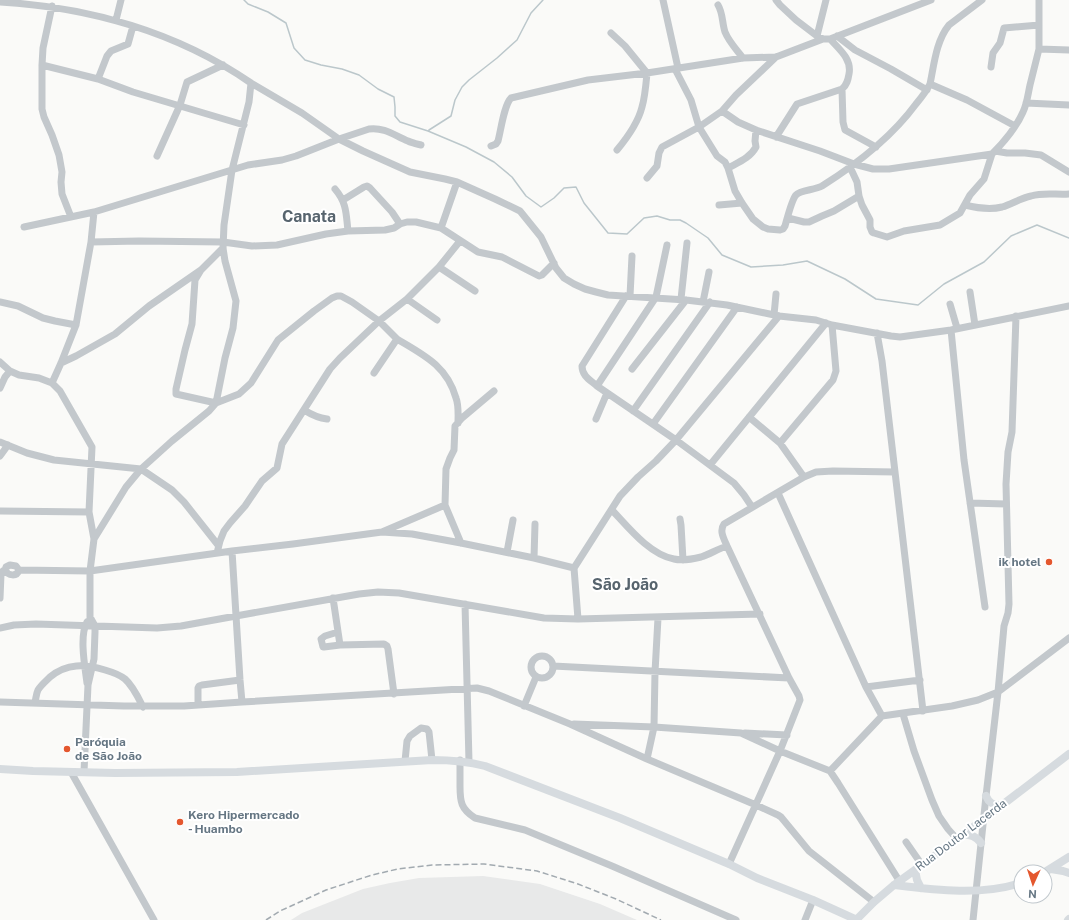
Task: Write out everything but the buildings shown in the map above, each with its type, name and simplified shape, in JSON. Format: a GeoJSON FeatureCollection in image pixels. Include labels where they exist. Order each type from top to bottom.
{"type":"FeatureCollection","features":[{"type":"Feature","properties":{"kind":"main road","name":"Rua Doutor Lacerda"},"geometry":{"type":"LineString","coordinates":[[857,920],[874,902],[897,883],[1067,757]]}},
{"type":"Feature","properties":{"kind":"main road"},"geometry":{"type":"LineString","coordinates":[[0,769],[71,772],[237,772],[405,761],[460,760],[485,766],[620,818],[857,920]]}},
{"type":"Feature","properties":{"kind":"main road"},"geometry":{"type":"LineString","coordinates":[[986,796],[989,802],[997,806],[1002,805]]}},
{"type":"Feature","properties":{"kind":"main road"},"geometry":{"type":"LineString","coordinates":[[960,837],[973,836],[981,843]]}},
{"type":"Feature","properties":{"kind":"main road"},"geometry":{"type":"LineString","coordinates":[[1053,867],[1069,858]]}},
{"type":"Feature","properties":{"kind":"main road"},"geometry":{"type":"LineString","coordinates":[[919,867],[917,880],[920,888]]}},
{"type":"Feature","properties":{"kind":"main road"},"geometry":{"type":"LineString","coordinates":[[1053,870],[1069,873]]}},
{"type":"Feature","properties":{"kind":"main road"},"geometry":{"type":"LineString","coordinates":[[897,883],[920,888],[958,891],[977,891],[1013,885]]}},
{"type":"Feature","properties":{"kind":"street"},"geometry":{"type":"LineString","coordinates":[[116,20],[121,0]]}},
{"type":"Feature","properties":{"kind":"street"},"geometry":{"type":"LineString","coordinates":[[663,0],[677,69],[691,100],[699,127],[718,157],[725,162],[735,191],[753,219],[768,229],[780,230],[785,226],[795,196],[798,193],[812,190],[852,166],[885,140],[910,113],[929,87],[939,45],[949,24],[982,0]]}},
{"type":"Feature","properties":{"kind":"street"},"geometry":{"type":"LineString","coordinates":[[776,0],[796,20],[827,37],[929,87],[967,100],[1015,126]]}},
{"type":"Feature","properties":{"kind":"street"},"geometry":{"type":"LineString","coordinates":[[776,137],[796,104],[842,89],[848,80],[850,70],[846,57],[827,37],[826,0]]}},
{"type":"Feature","properties":{"kind":"street"},"geometry":{"type":"LineString","coordinates":[[491,146],[496,144],[498,141],[504,116],[511,98],[588,80],[677,69],[743,58],[776,57],[931,0]]}},
{"type":"Feature","properties":{"kind":"street"},"geometry":{"type":"LineString","coordinates":[[852,166],[857,182],[859,196],[870,220],[872,232],[885,237],[890,237],[904,230],[940,225],[960,213],[970,195],[984,179],[994,153],[1015,126],[1026,103],[1039,49],[1039,0]]}},
{"type":"Feature","properties":{"kind":"street"},"geometry":{"type":"LineString","coordinates":[[0,2],[52,6],[116,20],[160,34],[192,48],[302,113],[339,139],[404,170],[457,182],[520,211],[541,237],[556,268],[564,278],[574,284],[596,292],[706,302],[776,315],[816,320],[829,324],[900,337],[954,329],[1069,306]]}},
{"type":"Feature","properties":{"kind":"street"},"geometry":{"type":"LineString","coordinates":[[718,5],[721,11],[727,37],[743,58]]}},
{"type":"Feature","properties":{"kind":"street"},"geometry":{"type":"LineString","coordinates":[[52,6],[51,17],[45,35],[41,91],[44,117],[59,155],[62,172],[62,194],[71,217]]}},
{"type":"Feature","properties":{"kind":"street"},"geometry":{"type":"LineString","coordinates":[[991,67],[993,53],[1000,43],[1004,28],[1039,25]]}},
{"type":"Feature","properties":{"kind":"street"},"geometry":{"type":"LineString","coordinates":[[98,79],[107,56],[111,52],[128,44],[134,26]]}},
{"type":"Feature","properties":{"kind":"street"},"geometry":{"type":"LineString","coordinates":[[611,33],[625,46],[647,73],[643,106],[627,137],[617,150]]}},
{"type":"Feature","properties":{"kind":"street"},"geometry":{"type":"LineString","coordinates":[[1039,49],[1069,50]]}},
{"type":"Feature","properties":{"kind":"street"},"geometry":{"type":"LineString","coordinates":[[647,178],[656,166],[662,147],[699,127],[722,111],[736,95],[776,57]]}},
{"type":"Feature","properties":{"kind":"street"},"geometry":{"type":"LineString","coordinates":[[157,156],[180,105],[188,82],[223,65]]}},
{"type":"Feature","properties":{"kind":"street"},"geometry":{"type":"LineString","coordinates":[[42,66],[98,79],[133,92],[244,125]]}},
{"type":"Feature","properties":{"kind":"street"},"geometry":{"type":"LineString","coordinates":[[216,403],[233,328],[236,301],[223,245],[224,225],[232,170],[244,125],[251,83]]}},
{"type":"Feature","properties":{"kind":"street"},"geometry":{"type":"LineString","coordinates":[[842,89],[843,122],[845,130],[876,147]]}},
{"type":"Feature","properties":{"kind":"street"},"geometry":{"type":"LineString","coordinates":[[1026,103],[1069,105]]}},
{"type":"Feature","properties":{"kind":"street"},"geometry":{"type":"LineString","coordinates":[[722,111],[738,122],[756,130],[820,151],[852,166],[873,169],[889,169],[994,153],[1024,153],[1043,155],[1069,172]]}},
{"type":"Feature","properties":{"kind":"street"},"geometry":{"type":"LineString","coordinates":[[24,227],[94,212],[248,165],[282,160],[339,139],[374,129],[389,132],[421,145]]}},
{"type":"Feature","properties":{"kind":"street"},"geometry":{"type":"LineString","coordinates":[[728,168],[752,154],[755,150],[756,130]]}},
{"type":"Feature","properties":{"kind":"street"},"geometry":{"type":"LineString","coordinates":[[441,228],[457,182]]}},
{"type":"Feature","properties":{"kind":"street"},"geometry":{"type":"LineString","coordinates":[[343,200],[367,186],[392,212],[400,224]]}},
{"type":"Feature","properties":{"kind":"street"},"geometry":{"type":"LineString","coordinates":[[335,189],[345,205],[348,231]]}},
{"type":"Feature","properties":{"kind":"street"},"geometry":{"type":"LineString","coordinates":[[965,205],[974,208],[989,209],[1002,207],[1032,195],[1069,194]]}},
{"type":"Feature","properties":{"kind":"street"},"geometry":{"type":"LineString","coordinates":[[788,218],[810,222],[834,212],[859,196]]}},
{"type":"Feature","properties":{"kind":"street"},"geometry":{"type":"LineString","coordinates":[[719,205],[742,204]]}},
{"type":"Feature","properties":{"kind":"street"},"geometry":{"type":"LineString","coordinates":[[52,383],[76,325],[91,242],[94,212]]}},
{"type":"Feature","properties":{"kind":"street"},"geometry":{"type":"LineString","coordinates":[[91,242],[139,241],[252,246],[277,245],[326,234],[348,231],[385,230],[407,222],[416,222],[441,228],[478,252],[510,260],[529,272],[539,276],[542,276],[554,263]]}},
{"type":"Feature","properties":{"kind":"street"},"geometry":{"type":"LineString","coordinates":[[217,553],[218,545],[224,531],[245,506],[262,481],[277,468],[282,444],[324,378],[340,358],[379,321],[407,299],[439,267],[460,241]]}},
{"type":"Feature","properties":{"kind":"street"},"geometry":{"type":"LineString","coordinates":[[632,369],[684,299],[688,243]]}},
{"type":"Feature","properties":{"kind":"street"},"geometry":{"type":"LineString","coordinates":[[597,386],[656,297],[667,244]]}},
{"type":"Feature","properties":{"kind":"street"},"geometry":{"type":"LineString","coordinates":[[216,403],[176,394],[176,389],[184,350],[192,324],[195,280],[201,270],[223,245]]}},
{"type":"Feature","properties":{"kind":"street"},"geometry":{"type":"LineString","coordinates":[[632,256],[628,296],[582,366],[585,376],[734,483],[752,507]]}},
{"type":"Feature","properties":{"kind":"street"},"geometry":{"type":"LineString","coordinates":[[439,267],[475,291]]}},
{"type":"Feature","properties":{"kind":"street"},"geometry":{"type":"LineString","coordinates":[[61,363],[115,334],[149,306],[201,270]]}},
{"type":"Feature","properties":{"kind":"street"},"geometry":{"type":"LineString","coordinates":[[633,410],[706,302],[709,272]]}},
{"type":"Feature","properties":{"kind":"street"},"geometry":{"type":"LineString","coordinates":[[970,292],[975,325]]}},
{"type":"Feature","properties":{"kind":"street"},"geometry":{"type":"LineString","coordinates":[[578,619],[574,568],[620,496],[676,440],[776,315],[776,294]]}},
{"type":"Feature","properties":{"kind":"street"},"geometry":{"type":"LineString","coordinates":[[94,539],[126,487],[141,469],[209,411],[216,403],[239,394],[246,388],[278,340],[332,298],[338,296],[352,302],[379,321],[397,339],[426,357],[443,371],[456,398],[458,406],[458,423]]}},
{"type":"Feature","properties":{"kind":"street"},"geometry":{"type":"LineString","coordinates":[[407,299],[437,320]]}},
{"type":"Feature","properties":{"kind":"street"},"geometry":{"type":"LineString","coordinates":[[0,302],[18,306],[43,318],[76,325]]}},
{"type":"Feature","properties":{"kind":"street"},"geometry":{"type":"LineString","coordinates":[[950,304],[954,329],[964,452],[985,607]]}},
{"type":"Feature","properties":{"kind":"street"},"geometry":{"type":"LineString","coordinates":[[653,424],[737,307]]}},
{"type":"Feature","properties":{"kind":"street"},"geometry":{"type":"LineString","coordinates":[[973,920],[1004,626],[1009,604],[1006,504],[1008,452],[1012,432],[1016,316]]}},
{"type":"Feature","properties":{"kind":"street"},"geometry":{"type":"LineString","coordinates":[[710,465],[829,324]]}},
{"type":"Feature","properties":{"kind":"street"},"geometry":{"type":"LineString","coordinates":[[780,443],[833,380],[836,371],[829,324]]}},
{"type":"Feature","properties":{"kind":"street"},"geometry":{"type":"LineString","coordinates":[[877,333],[882,361],[923,711]]}},
{"type":"Feature","properties":{"kind":"street"},"geometry":{"type":"LineString","coordinates":[[374,373],[397,339]]}},
{"type":"Feature","properties":{"kind":"street"},"geometry":{"type":"LineString","coordinates":[[0,362],[5,375],[0,388]]}},
{"type":"Feature","properties":{"kind":"street"},"geometry":{"type":"LineString","coordinates":[[5,375],[40,378],[52,383],[60,391],[92,447],[88,512],[94,539],[90,571],[90,617],[94,626],[92,666],[86,705],[84,772]]}},
{"type":"Feature","properties":{"kind":"street"},"geometry":{"type":"LineString","coordinates":[[461,543],[445,505],[446,469],[454,450],[455,426],[494,391]]}},
{"type":"Feature","properties":{"kind":"street"},"geometry":{"type":"LineString","coordinates":[[596,419],[608,393]]}},
{"type":"Feature","properties":{"kind":"street"},"geometry":{"type":"LineString","coordinates":[[304,410],[313,416],[327,419]]}},
{"type":"Feature","properties":{"kind":"street"},"geometry":{"type":"LineString","coordinates":[[749,417],[780,443],[804,477]]}},
{"type":"Feature","properties":{"kind":"street"},"geometry":{"type":"LineString","coordinates":[[0,442],[27,453],[54,460],[141,469],[172,490],[184,502],[218,545]]}},
{"type":"Feature","properties":{"kind":"street"},"geometry":{"type":"LineString","coordinates":[[0,456],[8,445]]}},
{"type":"Feature","properties":{"kind":"street"},"geometry":{"type":"LineString","coordinates":[[729,864],[787,735],[800,700],[727,546],[722,532],[722,527],[724,524],[752,507],[804,477],[816,472],[895,472]]}},
{"type":"Feature","properties":{"kind":"street"},"geometry":{"type":"LineString","coordinates":[[778,493],[866,687],[882,716]]}},
{"type":"Feature","properties":{"kind":"street"},"geometry":{"type":"LineString","coordinates":[[970,502],[1006,504]]}},
{"type":"Feature","properties":{"kind":"street"},"geometry":{"type":"LineString","coordinates":[[382,532],[445,505]]}},
{"type":"Feature","properties":{"kind":"street"},"geometry":{"type":"LineString","coordinates":[[612,510],[649,548],[662,556],[683,560],[702,557],[727,546]]}},
{"type":"Feature","properties":{"kind":"street"},"geometry":{"type":"LineString","coordinates":[[0,511],[88,512]]}},
{"type":"Feature","properties":{"kind":"street"},"geometry":{"type":"LineString","coordinates":[[680,519],[682,525],[683,560]]}},
{"type":"Feature","properties":{"kind":"street"},"geometry":{"type":"LineString","coordinates":[[507,552],[513,520]]}},
{"type":"Feature","properties":{"kind":"street"},"geometry":{"type":"LineString","coordinates":[[534,558],[535,524]]}},
{"type":"Feature","properties":{"kind":"street"},"geometry":{"type":"LineString","coordinates":[[0,598],[1,574],[6,567],[10,565],[16,566],[19,570],[90,571],[382,532],[412,534],[461,543],[574,568]]}},
{"type":"Feature","properties":{"kind":"street"},"geometry":{"type":"LineString","coordinates":[[232,551],[242,702]]}},
{"type":"Feature","properties":{"kind":"street"},"geometry":{"type":"LineString","coordinates":[[0,628],[14,625],[36,624],[157,628],[181,626],[333,598],[372,593],[399,593],[544,618],[658,618],[760,614]]}},
{"type":"Feature","properties":{"kind":"street"},"geometry":{"type":"LineString","coordinates":[[333,598],[340,645]]}},
{"type":"Feature","properties":{"kind":"street"},"geometry":{"type":"LineString","coordinates":[[465,604],[469,762]]}},
{"type":"Feature","properties":{"kind":"street"},"geometry":{"type":"LineString","coordinates":[[88,685],[83,659],[85,626],[90,617]]}},
{"type":"Feature","properties":{"kind":"street"},"geometry":{"type":"LineString","coordinates":[[647,759],[654,727],[658,618]]}},
{"type":"Feature","properties":{"kind":"street"},"geometry":{"type":"LineString","coordinates":[[338,632],[325,636],[321,639],[323,647],[384,644],[387,646],[394,694]]}},
{"type":"Feature","properties":{"kind":"street"},"geometry":{"type":"LineString","coordinates":[[830,771],[882,716],[952,706],[978,700],[998,692],[1069,638]]}},
{"type":"Feature","properties":{"kind":"street"},"geometry":{"type":"LineString","coordinates":[[538,657],[547,657],[552,662],[553,666],[550,675],[542,678],[536,677],[531,668],[533,661],[538,657]]}},
{"type":"Feature","properties":{"kind":"street"},"geometry":{"type":"LineString","coordinates":[[35,702],[38,691],[43,683],[54,674],[65,668],[75,666],[92,666],[115,672],[125,679],[135,692],[143,707]]}},
{"type":"Feature","properties":{"kind":"street"},"geometry":{"type":"LineString","coordinates":[[553,666],[789,678]]}},
{"type":"Feature","properties":{"kind":"street"},"geometry":{"type":"LineString","coordinates":[[524,706],[536,677]]}},
{"type":"Feature","properties":{"kind":"street"},"geometry":{"type":"LineString","coordinates":[[198,705],[199,686],[240,680]]}},
{"type":"Feature","properties":{"kind":"street"},"geometry":{"type":"LineString","coordinates":[[866,687],[920,680]]}},
{"type":"Feature","properties":{"kind":"street"},"geometry":{"type":"LineString","coordinates":[[0,702],[35,702],[143,707],[394,694],[477,688],[489,691],[570,724],[647,759],[756,804],[781,817],[809,851],[874,902]]}},
{"type":"Feature","properties":{"kind":"street"},"geometry":{"type":"LineString","coordinates":[[903,714],[914,752],[939,816],[948,829],[960,837]]}},
{"type":"Feature","properties":{"kind":"street"},"geometry":{"type":"LineString","coordinates":[[570,724],[654,727],[787,735]]}},
{"type":"Feature","properties":{"kind":"street"},"geometry":{"type":"LineString","coordinates":[[405,761],[407,741],[410,736],[421,728],[427,729],[429,732],[432,760]]}},
{"type":"Feature","properties":{"kind":"street"},"geometry":{"type":"LineString","coordinates":[[741,733],[780,751],[830,771],[897,883]]}},
{"type":"Feature","properties":{"kind":"street"},"geometry":{"type":"LineString","coordinates":[[460,760],[460,800],[463,807],[475,818],[525,830],[736,920]]}},
{"type":"Feature","properties":{"kind":"street"},"geometry":{"type":"LineString","coordinates":[[71,772],[154,920]]}},
{"type":"Feature","properties":{"kind":"street"},"geometry":{"type":"LineString","coordinates":[[906,842],[919,867]]}},
{"type":"Feature","properties":{"kind":"street"},"geometry":{"type":"LineString","coordinates":[[805,920],[812,900]]}},
{"type":"Feature","properties":{"kind":"shaded area"},"geometry":{"type":"Polygon","coordinates":[[[483,876],[540,884],[600,904],[637,920],[291,920],[302,913],[363,889],[419,878],[483,876]]]}},
{"type":"Feature","properties":{"kind":"waterway"},"geometry":{"type":"LineString","coordinates":[[244,0],[248,4],[268,12],[286,23],[294,48],[305,60],[342,69],[359,75],[378,89],[394,97],[395,116],[400,122],[428,131],[466,147],[494,162],[512,177],[526,196],[541,207],[554,198],[564,188],[576,187],[584,203],[608,233],[627,234],[644,218],[657,216],[670,220],[680,220],[708,238],[722,255],[751,267],[783,265],[807,261],[845,279],[876,299],[918,305],[944,284],[984,262],[1011,236],[1037,225],[1069,238]]}},
{"type":"Feature","properties":{"kind":"waterway"},"geometry":{"type":"LineString","coordinates":[[429,130],[451,116],[455,100],[462,87],[517,40],[531,13],[543,0]]}},
{"type":"Feature","properties":{"kind":"railway"},"geometry":{"type":"LineString","coordinates":[[266,920],[280,911],[326,890],[372,875],[398,869],[432,865],[484,864],[537,871],[578,884],[616,899],[661,920]]}},
{"type":"Feature","properties":{"kind":"place","name":"ik hotel"},"geometry":{"type":"Point","coordinates":[1049,562]}},
{"type":"Feature","properties":{"kind":"place","name":"Paróquia de São João"},"geometry":{"type":"Point","coordinates":[67,749]}},
{"type":"Feature","properties":{"kind":"place","name":"Kero Hipermercado - Huambo"},"geometry":{"type":"Point","coordinates":[180,822]}},
{"type":"Feature","properties":{"kind":"district","name":"Canata"},"geometry":{"type":"Point","coordinates":[309,216]}},
{"type":"Feature","properties":{"kind":"district","name":"São João"},"geometry":{"type":"Point","coordinates":[625,584]}}]}
